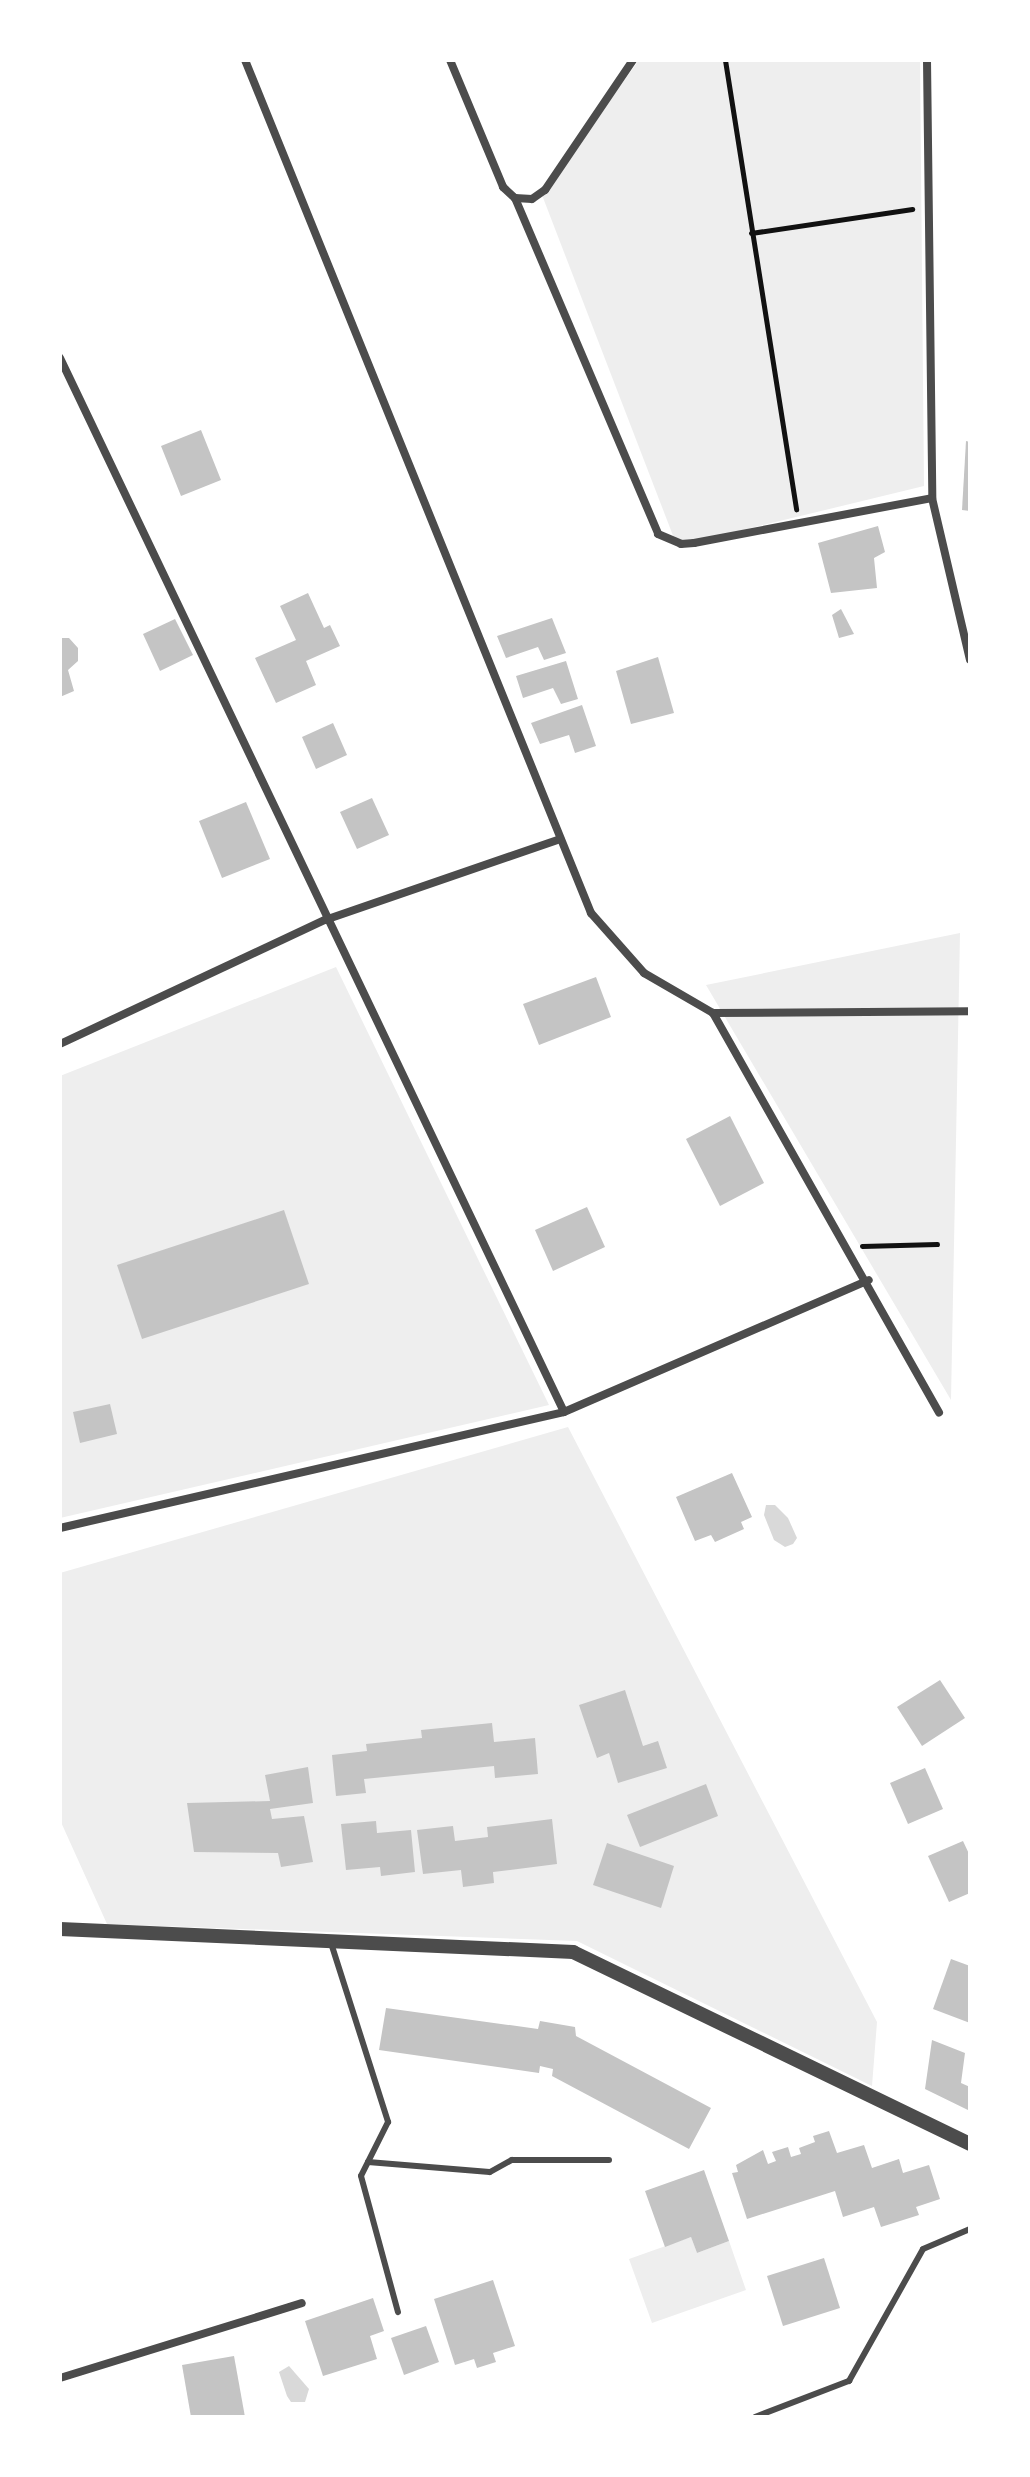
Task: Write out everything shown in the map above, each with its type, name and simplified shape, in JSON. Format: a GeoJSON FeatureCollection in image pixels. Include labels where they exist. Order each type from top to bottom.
{"type":"FeatureCollection","features":[{"type":"Feature","properties":{"kind":"street"},"geometry":{"type":"LineString","coordinates":[[245,60],[591,913],[644,973],[713,1013],[869,1280],[939,1412]]}},
{"type":"Feature","properties":{"kind":"street"},"geometry":{"type":"LineString","coordinates":[[450,60],[503,187],[515,198],[658,534],[681,544],[694,543],[932,498]]}},
{"type":"Feature","properties":{"kind":"street"},"geometry":{"type":"LineString","coordinates":[[515,198],[532,199],[545,190],[633,60]]}},
{"type":"Feature","properties":{"kind":"street"},"geometry":{"type":"LineString","coordinates":[[927,60],[932,498],[970,660]]}},
{"type":"Feature","properties":{"kind":"street"},"geometry":{"type":"LineString","coordinates":[[60,358],[325,920],[564,1412]]}},
{"type":"Feature","properties":{"kind":"street"},"geometry":{"type":"LineString","coordinates":[[60,1044],[325,920],[560,839]]}},
{"type":"Feature","properties":{"kind":"street"},"geometry":{"type":"LineString","coordinates":[[713,1013],[970,1011]]}},
{"type":"Feature","properties":{"kind":"street"},"geometry":{"type":"LineString","coordinates":[[60,1528],[564,1412],[869,1280]]}},
{"type":"Feature","properties":{"kind":"street"},"geometry":{"type":"LineString","coordinates":[[60,1929],[329,1937],[573,1952],[970,2144]]}},
{"type":"Feature","properties":{"kind":"street"},"geometry":{"type":"LineString","coordinates":[[60,2378],[302,2303]]}},
{"type":"Feature","properties":{"kind":"lane"},"geometry":{"type":"LineString","coordinates":[[329,1937],[388,2122],[361,2176],[398,2312]]}},
{"type":"Feature","properties":{"kind":"lane"},"geometry":{"type":"LineString","coordinates":[[368,2162],[490,2172],[512,2160],[609,2160]]}},
{"type":"Feature","properties":{"kind":"lane"},"geometry":{"type":"LineString","coordinates":[[755,2417],[849,2381],[923,2249],[970,2229]]}},
{"type":"Feature","properties":{"kind":"path"},"geometry":{"type":"LineString","coordinates":[[725,60],[797,518]]}},
{"type":"Feature","properties":{"kind":"path"},"geometry":{"type":"LineString","coordinates":[[751,233],[929,207]]}},
{"type":"Feature","properties":{"kind":"path"},"geometry":{"type":"LineString","coordinates":[[848,1246],[937,1244]]}},
{"type":"Feature","properties":{"kind":"shaded area"},"geometry":{"type":"Polygon","coordinates":[[[639,60],[920,60],[924,486],[677,546],[542,195],[639,60]]]}},
{"type":"Feature","properties":{"kind":"shaded area"},"geometry":{"type":"Polygon","coordinates":[[[960,933],[951,1400],[706,985],[960,933]]]}},
{"type":"Feature","properties":{"kind":"shaded area"},"geometry":{"type":"Polygon","coordinates":[[[336,967],[549,1405],[60,1518],[60,1076],[336,967]]]}},
{"type":"Feature","properties":{"kind":"shaded area"},"geometry":{"type":"Polygon","coordinates":[[[568,1427],[877,2022],[872,2086],[577,1941],[107,1924],[60,1820],[60,1573],[568,1427]]]}},
{"type":"Feature","properties":{"kind":"shaded area"},"geometry":{"type":"Polygon","coordinates":[[[766,1505],[775,1505],[788,1518],[797,1538],[793,1544],[785,1547],[774,1540],[764,1515],[766,1505]]]}},
{"type":"Feature","properties":{"kind":"shaded area"},"geometry":{"type":"Polygon","coordinates":[[[691,2237],[697,2253],[729,2241],[746,2290],[652,2323],[629,2259],[691,2237]]]}},
{"type":"Feature","properties":{"kind":"shaded area"},"geometry":{"type":"Polygon","coordinates":[[[289,2366],[309,2389],[305,2402],[291,2402],[287,2396],[279,2372],[289,2366]]]}},
{"type":"Feature","properties":{"kind":"building"},"geometry":{"type":"Polygon","coordinates":[[[201,430],[221,480],[181,496],[161,446],[201,430]]]}},
{"type":"Feature","properties":{"kind":"building"},"geometry":{"type":"Polygon","coordinates":[[[966,441],[970,442],[970,511],[962,510],[966,441]]]}},
{"type":"Feature","properties":{"kind":"building"},"geometry":{"type":"Polygon","coordinates":[[[878,526],[885,552],[874,558],[877,588],[831,593],[818,543],[878,526]]]}},
{"type":"Feature","properties":{"kind":"building"},"geometry":{"type":"Polygon","coordinates":[[[308,593],[324,628],[330,625],[340,646],[306,661],[316,685],[276,703],[255,658],[296,640],[280,606],[308,593]]]}},
{"type":"Feature","properties":{"kind":"building"},"geometry":{"type":"Polygon","coordinates":[[[841,609],[854,634],[839,638],[832,615],[841,609]]]}},
{"type":"Feature","properties":{"kind":"building"},"geometry":{"type":"Polygon","coordinates":[[[552,618],[566,653],[544,660],[538,647],[506,658],[497,636],[552,618]]]}},
{"type":"Feature","properties":{"kind":"building"},"geometry":{"type":"Polygon","coordinates":[[[175,619],[193,655],[160,671],[143,634],[175,619]]]}},
{"type":"Feature","properties":{"kind":"building"},"geometry":{"type":"Polygon","coordinates":[[[60,638],[69,638],[78,648],[78,661],[68,670],[74,691],[60,697],[60,638]]]}},
{"type":"Feature","properties":{"kind":"building"},"geometry":{"type":"Polygon","coordinates":[[[658,657],[674,713],[631,724],[616,671],[658,657]]]}},
{"type":"Feature","properties":{"kind":"building"},"geometry":{"type":"Polygon","coordinates":[[[566,661],[578,699],[561,704],[553,688],[523,698],[516,676],[566,661]]]}},
{"type":"Feature","properties":{"kind":"building"},"geometry":{"type":"Polygon","coordinates":[[[582,705],[596,746],[575,753],[569,735],[540,744],[531,723],[582,705]]]}},
{"type":"Feature","properties":{"kind":"building"},"geometry":{"type":"Polygon","coordinates":[[[333,723],[347,755],[316,769],[302,737],[333,723]]]}},
{"type":"Feature","properties":{"kind":"building"},"geometry":{"type":"Polygon","coordinates":[[[372,798],[389,835],[357,849],[340,812],[372,798]]]}},
{"type":"Feature","properties":{"kind":"building"},"geometry":{"type":"Polygon","coordinates":[[[246,802],[270,859],[222,878],[199,821],[246,802]]]}},
{"type":"Feature","properties":{"kind":"building"},"geometry":{"type":"Polygon","coordinates":[[[596,977],[611,1017],[539,1045],[523,1004],[596,977]]]}},
{"type":"Feature","properties":{"kind":"building"},"geometry":{"type":"Polygon","coordinates":[[[730,1116],[764,1183],[720,1206],[686,1139],[730,1116]]]}},
{"type":"Feature","properties":{"kind":"building"},"geometry":{"type":"Polygon","coordinates":[[[587,1207],[605,1247],[553,1271],[535,1230],[587,1207]]]}},
{"type":"Feature","properties":{"kind":"building"},"geometry":{"type":"Polygon","coordinates":[[[284,1210],[309,1284],[142,1339],[117,1265],[284,1210]]]}},
{"type":"Feature","properties":{"kind":"building"},"geometry":{"type":"Polygon","coordinates":[[[110,1404],[117,1434],[80,1443],[73,1412],[110,1404]]]}},
{"type":"Feature","properties":{"kind":"building"},"geometry":{"type":"Polygon","coordinates":[[[732,1473],[752,1517],[741,1522],[744,1529],[715,1542],[711,1535],[695,1541],[676,1497],[732,1473]]]}},
{"type":"Feature","properties":{"kind":"building"},"geometry":{"type":"Polygon","coordinates":[[[940,1680],[965,1718],[922,1746],[897,1707],[940,1680]]]}},
{"type":"Feature","properties":{"kind":"building"},"geometry":{"type":"Polygon","coordinates":[[[625,1690],[643,1746],[658,1741],[667,1768],[618,1783],[609,1753],[597,1758],[579,1705],[625,1690]]]}},
{"type":"Feature","properties":{"kind":"building"},"geometry":{"type":"Polygon","coordinates":[[[492,1723],[494,1742],[535,1738],[538,1774],[495,1778],[494,1766],[364,1779],[366,1793],[336,1796],[332,1755],[367,1751],[366,1744],[422,1738],[421,1730],[492,1723]]]}},
{"type":"Feature","properties":{"kind":"building"},"geometry":{"type":"Polygon","coordinates":[[[308,1767],[313,1803],[270,1809],[272,1819],[304,1816],[313,1862],[281,1867],[278,1853],[194,1852],[187,1803],[270,1801],[265,1775],[308,1767]]]}},
{"type":"Feature","properties":{"kind":"building"},"geometry":{"type":"Polygon","coordinates":[[[925,1768],[943,1809],[908,1824],[890,1783],[925,1768]]]}},
{"type":"Feature","properties":{"kind":"building"},"geometry":{"type":"Polygon","coordinates":[[[706,1784],[718,1816],[640,1847],[627,1815],[706,1784]]]}},
{"type":"Feature","properties":{"kind":"building"},"geometry":{"type":"Polygon","coordinates":[[[552,1819],[557,1864],[493,1872],[494,1883],[463,1887],[461,1870],[423,1874],[417,1830],[453,1826],[455,1841],[488,1837],[487,1827],[552,1819]]]}},
{"type":"Feature","properties":{"kind":"building"},"geometry":{"type":"Polygon","coordinates":[[[376,1821],[377,1833],[411,1830],[415,1872],[381,1876],[380,1867],[346,1870],[341,1824],[376,1821]]]}},
{"type":"Feature","properties":{"kind":"building"},"geometry":{"type":"Polygon","coordinates":[[[963,1841],[970,1856],[970,1893],[949,1902],[928,1856],[963,1841]]]}},
{"type":"Feature","properties":{"kind":"building"},"geometry":{"type":"Polygon","coordinates":[[[607,1843],[674,1866],[661,1908],[593,1885],[607,1843]]]}},
{"type":"Feature","properties":{"kind":"building"},"geometry":{"type":"Polygon","coordinates":[[[951,1959],[970,1966],[970,2023],[933,2009],[951,1959]]]}},
{"type":"Feature","properties":{"kind":"building"},"geometry":{"type":"Polygon","coordinates":[[[386,2008],[538,2029],[540,2021],[575,2027],[576,2036],[711,2108],[689,2149],[552,2076],[553,2069],[540,2066],[539,2073],[379,2050],[386,2008]]]}},
{"type":"Feature","properties":{"kind":"building"},"geometry":{"type":"Polygon","coordinates":[[[932,2040],[965,2053],[961,2083],[970,2087],[970,2111],[925,2089],[932,2040]]]}},
{"type":"Feature","properties":{"kind":"building"},"geometry":{"type":"Polygon","coordinates":[[[829,2131],[837,2153],[864,2145],[872,2168],[899,2159],[903,2173],[929,2165],[940,2199],[916,2207],[919,2215],[881,2227],[874,2207],[843,2217],[835,2191],[747,2219],[732,2173],[738,2172],[736,2165],[763,2150],[768,2164],[776,2161],[772,2152],[788,2147],[791,2157],[801,2154],[799,2148],[815,2142],[813,2136],[829,2131]]]}},
{"type":"Feature","properties":{"kind":"building"},"geometry":{"type":"Polygon","coordinates":[[[704,2170],[729,2241],[697,2253],[691,2237],[665,2247],[645,2191],[704,2170]]]}},
{"type":"Feature","properties":{"kind":"building"},"geometry":{"type":"Polygon","coordinates":[[[824,2258],[840,2308],[783,2326],[767,2276],[824,2258]]]}},
{"type":"Feature","properties":{"kind":"building"},"geometry":{"type":"Polygon","coordinates":[[[493,2280],[515,2346],[493,2353],[496,2362],[477,2368],[474,2359],[455,2365],[434,2299],[493,2280]]]}},
{"type":"Feature","properties":{"kind":"building"},"geometry":{"type":"Polygon","coordinates":[[[373,2298],[384,2331],[370,2336],[377,2359],[323,2376],[305,2321],[373,2298]]]}},
{"type":"Feature","properties":{"kind":"building"},"geometry":{"type":"Polygon","coordinates":[[[426,2326],[439,2362],[404,2375],[391,2338],[426,2326]]]}},
{"type":"Feature","properties":{"kind":"building"},"geometry":{"type":"Polygon","coordinates":[[[234,2356],[245,2417],[191,2417],[182,2365],[234,2356]]]}}]}
